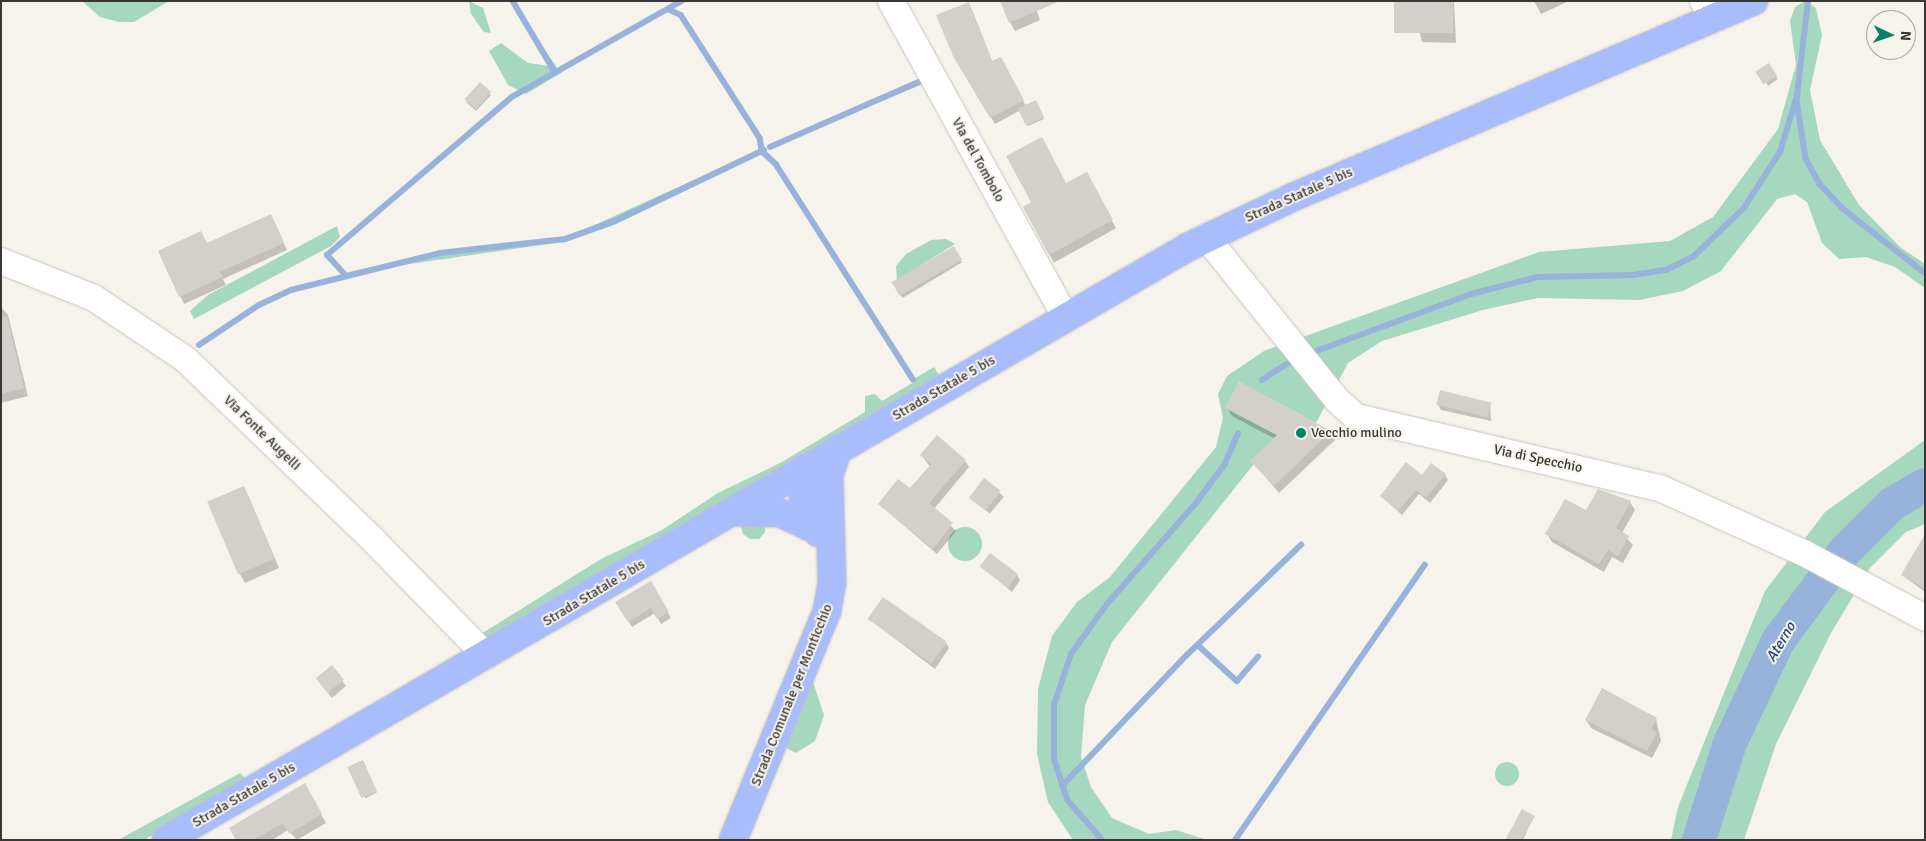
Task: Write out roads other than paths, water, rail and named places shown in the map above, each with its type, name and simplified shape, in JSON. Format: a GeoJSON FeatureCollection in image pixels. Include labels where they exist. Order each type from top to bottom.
{"type":"FeatureCollection","features":[{"type":"Feature","properties":{"kind":"main road","name":"Strada Statale 5 bis"},"geometry":{"type":"LineString","coordinates":[[166,840],[484,658],[838,448],[1206,237],[1708,11],[1754,1]]}},
{"type":"Feature","properties":{"kind":"main road","name":"Strada Comunale per Monticchio"},"geometry":{"type":"LineString","coordinates":[[823,529],[830,468],[838,448]]}},
{"type":"Feature","properties":{"kind":"main road","name":"Strada Comunale per Monticchio"},"geometry":{"type":"LineString","coordinates":[[733,840],[827,611],[832,583],[823,529],[819,481],[802,469]]}},
{"type":"Feature","properties":{"kind":"main road"},"geometry":{"type":"LineString","coordinates":[[730,512],[780,513],[823,529]]}},
{"type":"Feature","properties":{"kind":"street","name":"Via del Tombolo"},"geometry":{"type":"LineString","coordinates":[[891,1],[1066,318]]}},
{"type":"Feature","properties":{"kind":"street","name":"Via di Specchio"},"geometry":{"type":"LineString","coordinates":[[1206,237],[1337,400],[1356,418],[1646,483],[1804,553],[1925,618]]}},
{"type":"Feature","properties":{"kind":"street","name":"Via Fonte Augelli"},"geometry":{"type":"LineString","coordinates":[[1,261],[94,298],[185,359],[373,540],[475,644],[484,658]]}},
{"type":"Feature","properties":{"kind":"waterway"},"geometry":{"type":"LineString","coordinates":[[513,1],[555,72]]}},
{"type":"Feature","properties":{"kind":"waterway"},"geometry":{"type":"LineString","coordinates":[[344,274],[327,255],[512,97],[682,1]]}},
{"type":"Feature","properties":{"kind":"waterway"},"geometry":{"type":"LineString","coordinates":[[1311,353],[1471,294],[1538,277],[1633,275],[1666,270],[1693,257],[1744,208],[1780,152],[1797,96],[1808,1]]}},
{"type":"Feature","properties":{"kind":"waterway"},"geometry":{"type":"LineString","coordinates":[[668,9],[681,15],[760,138],[762,151],[776,164],[913,379]]}},
{"type":"Feature","properties":{"kind":"waterway"},"geometry":{"type":"LineString","coordinates":[[770,147],[919,82]]}},
{"type":"Feature","properties":{"kind":"waterway"},"geometry":{"type":"LineString","coordinates":[[1797,100],[1806,159],[1820,184],[1842,208],[1925,273]]}},
{"type":"Feature","properties":{"kind":"waterway"},"geometry":{"type":"LineString","coordinates":[[199,345],[259,305],[291,290],[440,253],[565,239],[615,221],[764,150]]}},
{"type":"Feature","properties":{"kind":"waterway"},"geometry":{"type":"LineString","coordinates":[[1262,380],[1293,360]]}},
{"type":"Feature","properties":{"kind":"waterway"},"geometry":{"type":"LineString","coordinates":[[1102,840],[1067,800],[1054,759],[1054,705],[1071,654],[1107,604],[1196,503],[1225,464],[1238,434]]}},
{"type":"Feature","properties":{"kind":"waterway","name":"Aterno"},"geometry":{"type":"LineString","coordinates":[[1699,840],[1730,743],[1778,641],[1844,552],[1892,504],[1925,485]]}},
{"type":"Feature","properties":{"kind":"waterway"},"geometry":{"type":"LineString","coordinates":[[1062,786],[1186,656],[1301,545]]}},
{"type":"Feature","properties":{"kind":"waterway"},"geometry":{"type":"LineString","coordinates":[[1235,840],[1425,565]]}},
{"type":"Feature","properties":{"kind":"waterway"},"geometry":{"type":"LineString","coordinates":[[1198,645],[1237,681],[1258,657]]}},
{"type":"Feature","properties":{"kind":"place","name":"Vecchio mulino"},"geometry":{"type":"Point","coordinates":[1301,433]}}]}
